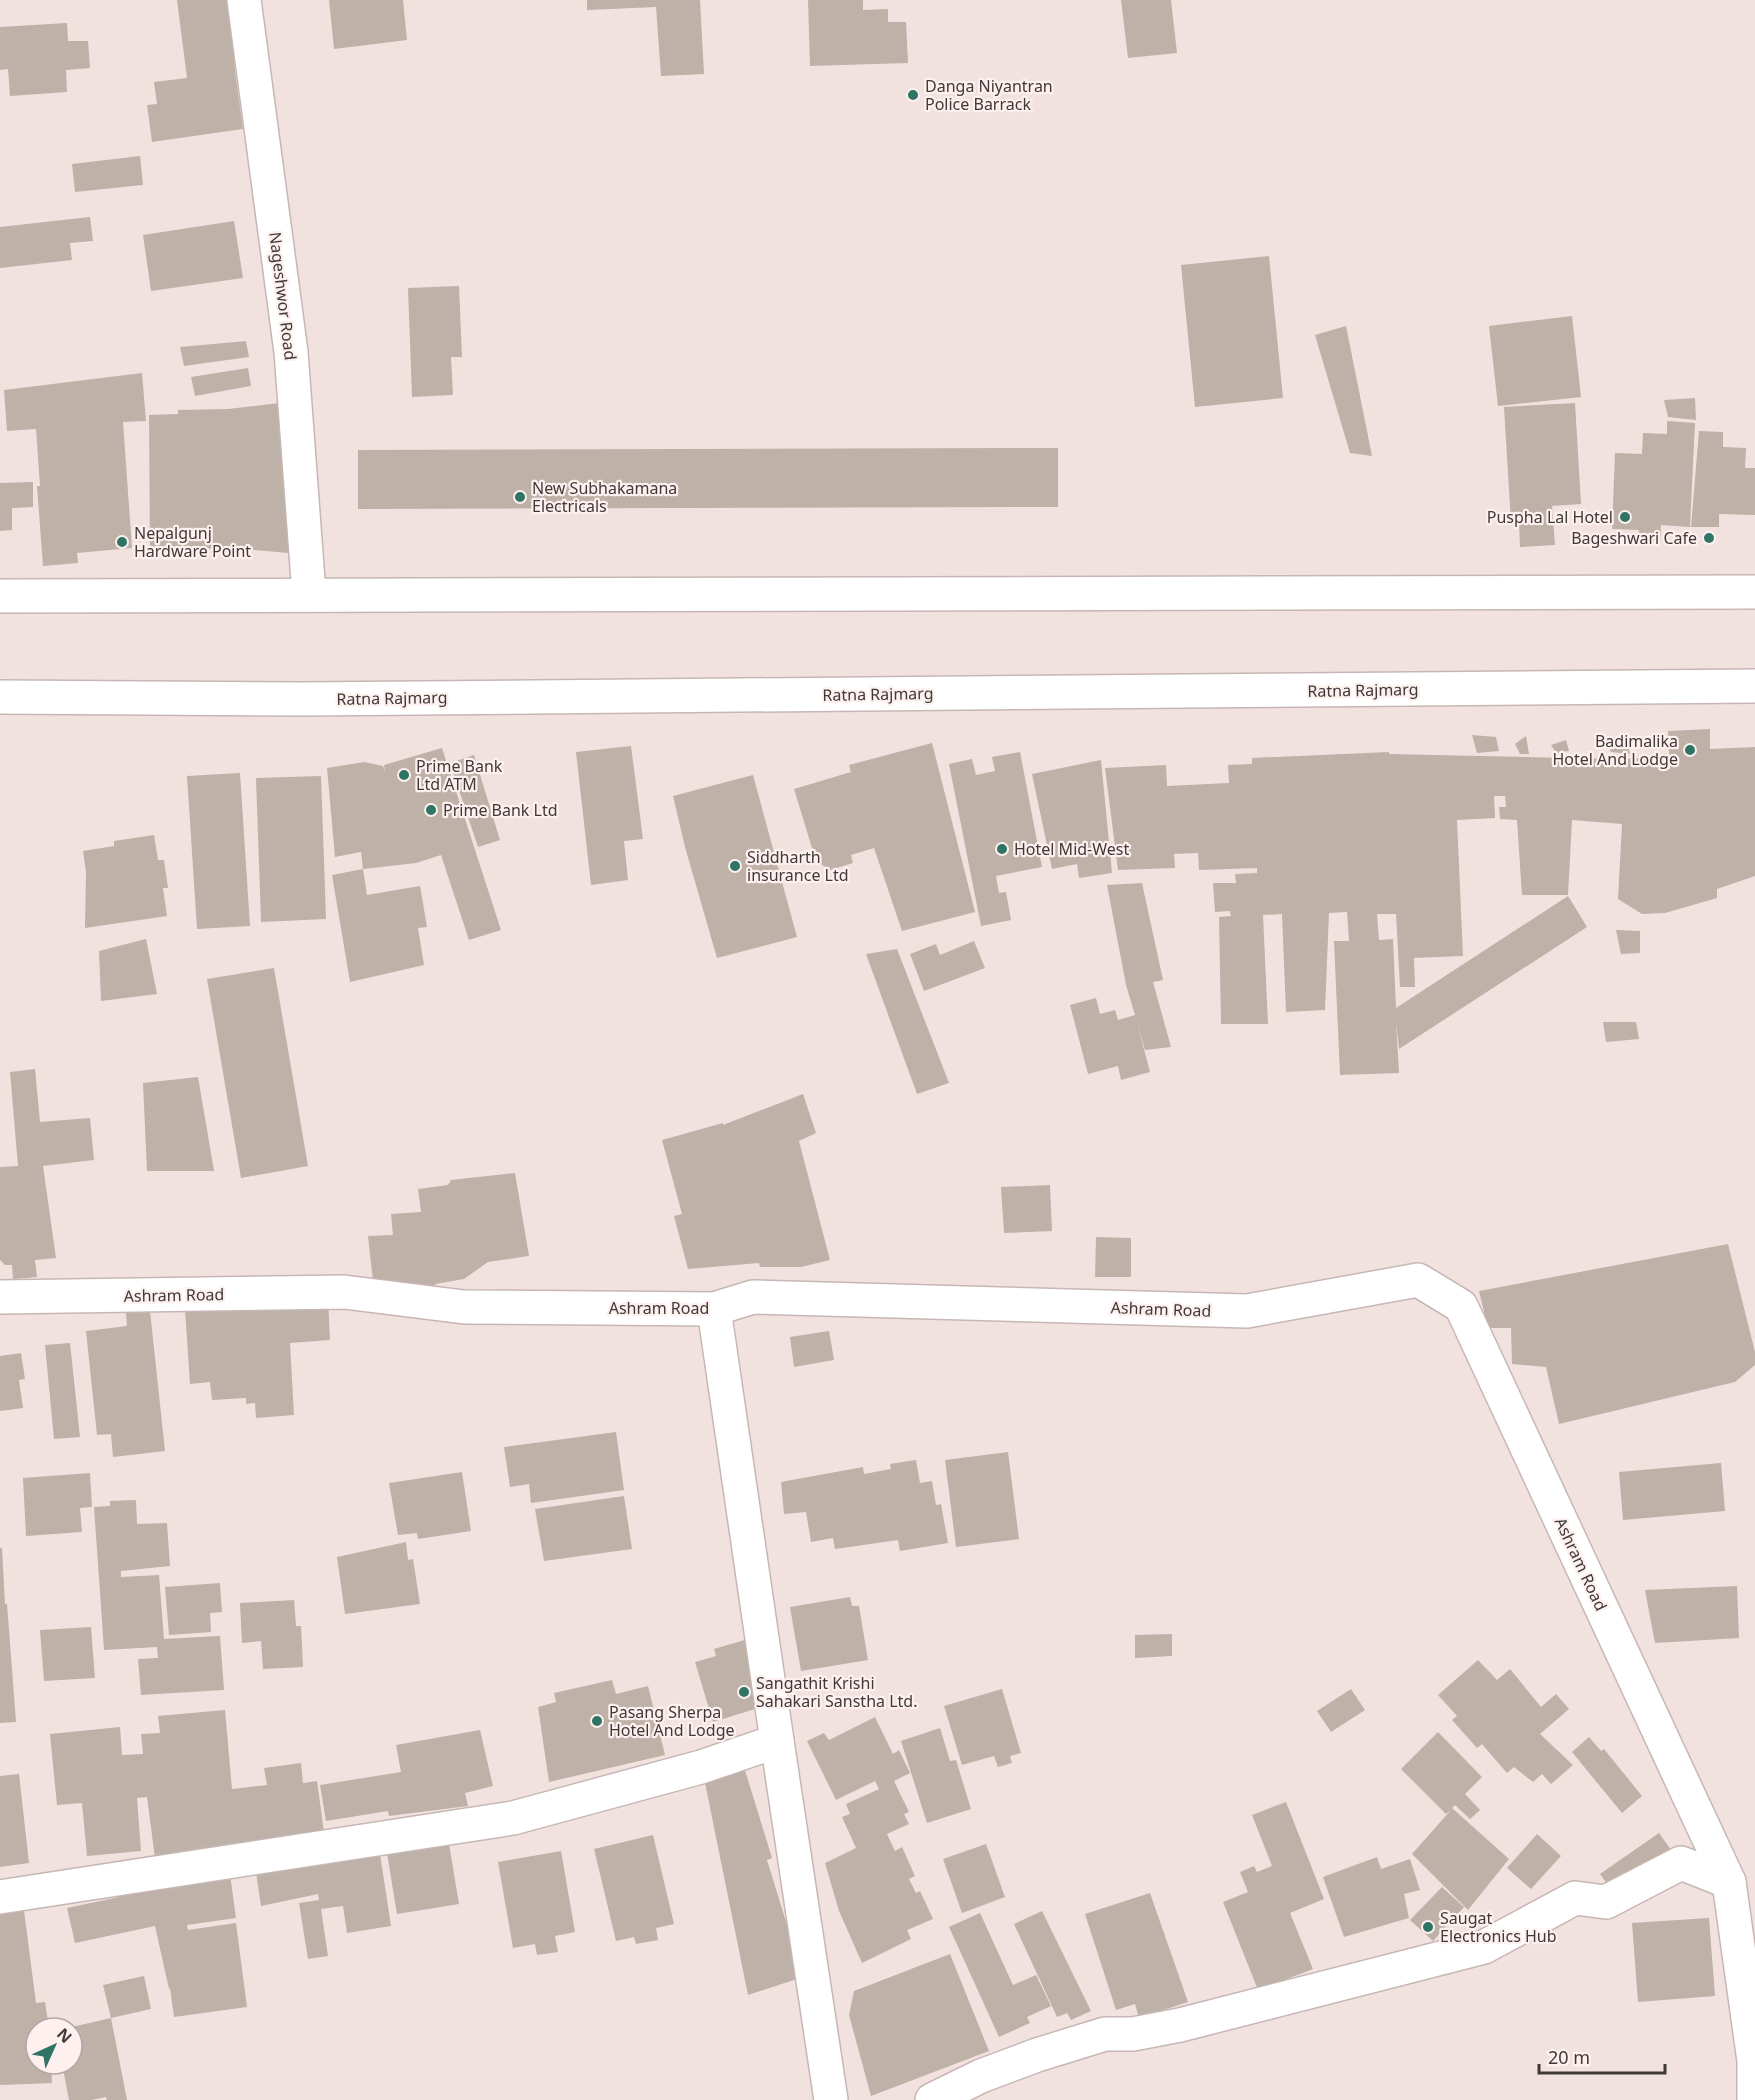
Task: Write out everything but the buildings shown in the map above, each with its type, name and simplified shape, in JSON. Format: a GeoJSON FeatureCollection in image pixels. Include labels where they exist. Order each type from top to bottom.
{"type":"FeatureCollection","features":[{"type":"Feature","properties":{"kind":"main road","name":"Nageshwor Road"},"geometry":{"type":"LineString","coordinates":[[244,0],[291,352],[309,594]]}},
{"type":"Feature","properties":{"kind":"main road"},"geometry":{"type":"LineString","coordinates":[[0,596],[1755,592]]}},
{"type":"Feature","properties":{"kind":"main road","name":"Ratna Rajmarg"},"geometry":{"type":"LineString","coordinates":[[0,697],[314,699],[1755,686]]}},
{"type":"Feature","properties":{"kind":"main road","name":"Ashram Road"},"geometry":{"type":"LineString","coordinates":[[0,1297],[344,1292],[464,1306],[714,1309],[753,1297],[1247,1311],[1418,1280],[1461,1306],[1729,1882],[1754,2061],[1754,2100]]}},
{"type":"Feature","properties":{"kind":"main road"},"geometry":{"type":"LineString","coordinates":[[714,1309],[831,2100]]}},
{"type":"Feature","properties":{"kind":"main road"},"geometry":{"type":"LineString","coordinates":[[0,1897],[513,1818],[701,1767],[777,1741]]}},
{"type":"Feature","properties":{"kind":"main road"},"geometry":{"type":"LineString","coordinates":[[932,2100],[981,2076],[1037,2055],[1105,2034],[1133,2034],[1180,2025],[1484,1947],[1575,1898],[1606,1902],[1681,1863],[1729,1882]]}},
{"type":"Feature","properties":{"kind":"place","name":"Danga Niyantran Police Barrack"},"geometry":{"type":"Point","coordinates":[913,95]}},
{"type":"Feature","properties":{"kind":"place","name":"New Subhakamana Electricals"},"geometry":{"type":"Point","coordinates":[520,497]}},
{"type":"Feature","properties":{"kind":"place","name":"Puspha Lal Hotel"},"geometry":{"type":"Point","coordinates":[1625,517]}},
{"type":"Feature","properties":{"kind":"place","name":"Bageshwari Cafe"},"geometry":{"type":"Point","coordinates":[1709,538]}},
{"type":"Feature","properties":{"kind":"place","name":"Nepalgunj Hardware Point"},"geometry":{"type":"Point","coordinates":[122,542]}},
{"type":"Feature","properties":{"kind":"place","name":"Badimalika Hotel And Lodge"},"geometry":{"type":"Point","coordinates":[1690,750]}},
{"type":"Feature","properties":{"kind":"place","name":"Prime Bank Ltd ATM"},"geometry":{"type":"Point","coordinates":[404,775]}},
{"type":"Feature","properties":{"kind":"place","name":"Prime Bank Ltd"},"geometry":{"type":"Point","coordinates":[431,810]}},
{"type":"Feature","properties":{"kind":"place","name":"Hotel Mid-West"},"geometry":{"type":"Point","coordinates":[1002,849]}},
{"type":"Feature","properties":{"kind":"place","name":"Siddharth insurance Ltd"},"geometry":{"type":"Point","coordinates":[735,866]}},
{"type":"Feature","properties":{"kind":"place","name":"Sangathit Krishi Sahakari Sanstha Ltd."},"geometry":{"type":"Point","coordinates":[744,1692]}},
{"type":"Feature","properties":{"kind":"place","name":"Pasang Sherpa Hotel And Lodge"},"geometry":{"type":"Point","coordinates":[597,1721]}},
{"type":"Feature","properties":{"kind":"place","name":"Saugat Electronics Hub"},"geometry":{"type":"Point","coordinates":[1428,1927]}}]}
